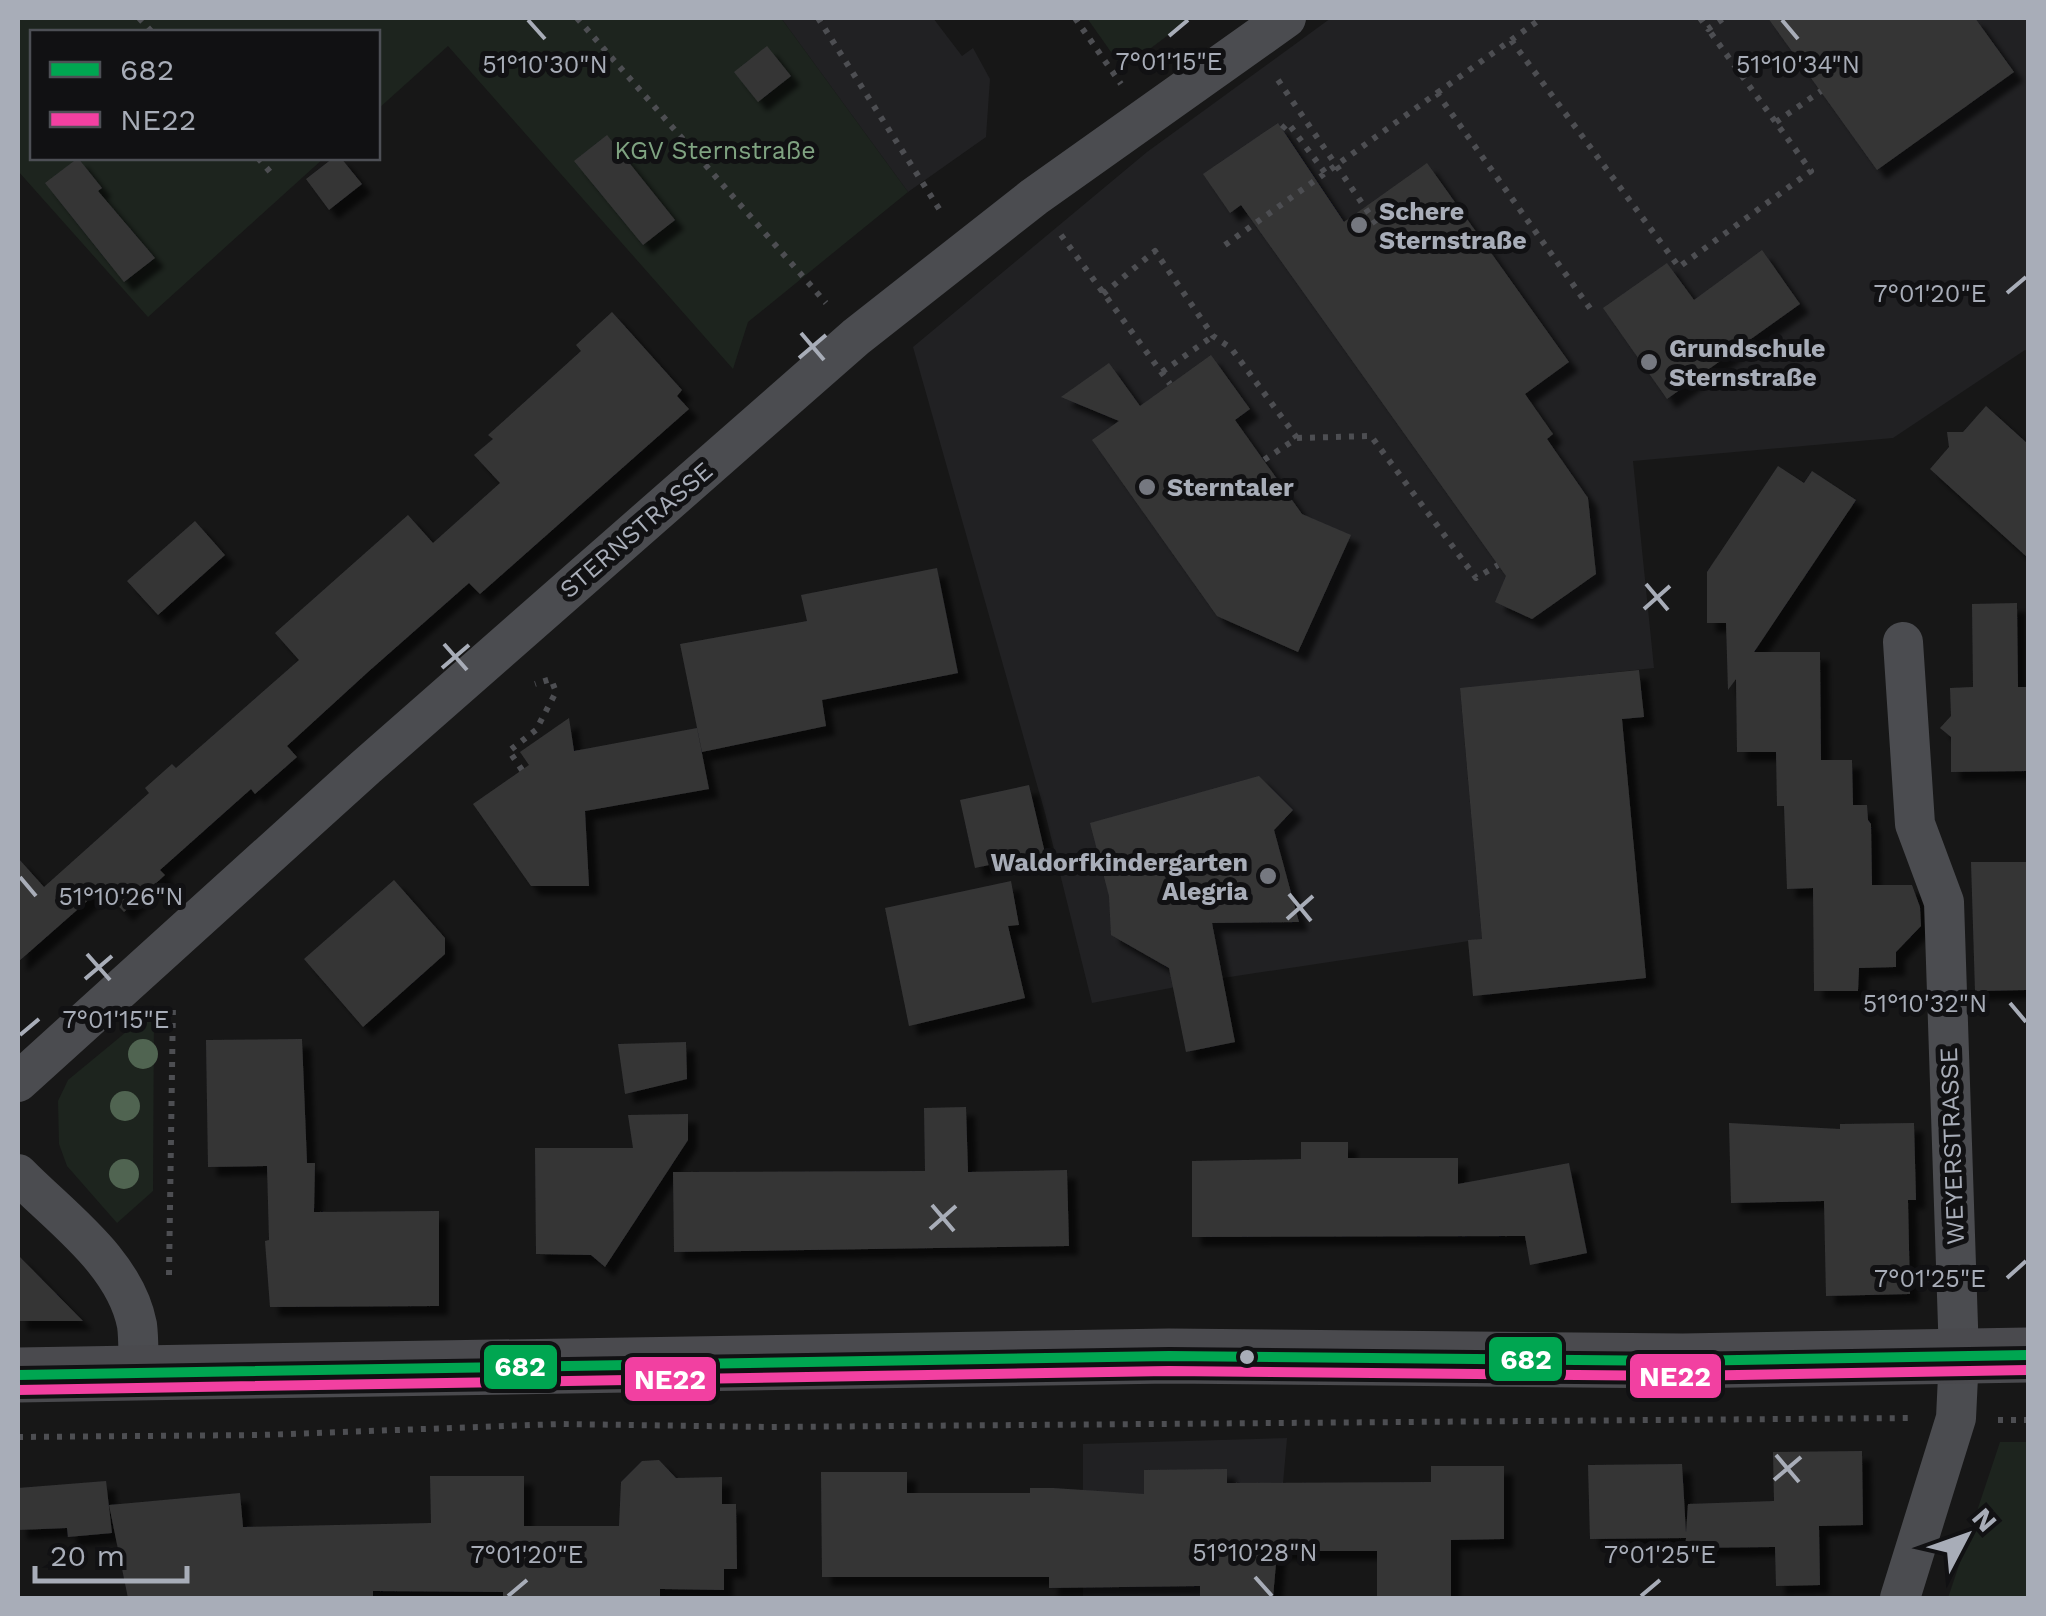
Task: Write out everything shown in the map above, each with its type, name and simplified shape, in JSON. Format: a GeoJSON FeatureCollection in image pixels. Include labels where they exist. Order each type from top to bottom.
{"type":"FeatureCollection","features":[{"type":"Feature","properties":{"kind":"main road"},"geometry":{"type":"LineString","coordinates":[[18,1375],[1169,1356],[1682,1361],[2028,1355]]}},
{"type":"Feature","properties":{"kind":"street","name":"STERNSTRASSE"},"geometry":{"type":"LineString","coordinates":[[18,1082],[366,767],[856,337],[1034,197],[1286,18]]}},
{"type":"Feature","properties":{"kind":"street","name":"WEYERSTRASSE"},"geometry":{"type":"LineString","coordinates":[[1900,1598],[1956,1418],[1959,1356],[1944,902],[1914,824],[1903,642]]}},
{"type":"Feature","properties":{"kind":"street"},"geometry":{"type":"LineString","coordinates":[[18,1174],[104,1260],[120,1282],[137,1325],[139,1372]]}},
{"type":"Feature","properties":{"kind":"path"},"geometry":{"type":"LineString","coordinates":[[577,18],[856,337]]}},
{"type":"Feature","properties":{"kind":"path"},"geometry":{"type":"LineString","coordinates":[[818,18],[966,250]]}},
{"type":"Feature","properties":{"kind":"path"},"geometry":{"type":"LineString","coordinates":[[1074,18],[1144,117]]}},
{"type":"Feature","properties":{"kind":"path"},"geometry":{"type":"LineString","coordinates":[[1224,245],[1542,18]]}},
{"type":"Feature","properties":{"kind":"path"},"geometry":{"type":"LineString","coordinates":[[1511,40],[1679,266],[1811,171],[1700,18]]}},
{"type":"Feature","properties":{"kind":"path"},"geometry":{"type":"LineString","coordinates":[[1708,29],[1724,18]]}},
{"type":"Feature","properties":{"kind":"path"},"geometry":{"type":"LineString","coordinates":[[1252,42],[1382,234]]}},
{"type":"Feature","properties":{"kind":"path"},"geometry":{"type":"LineString","coordinates":[[1776,122],[1821,91]]}},
{"type":"Feature","properties":{"kind":"path"},"geometry":{"type":"LineString","coordinates":[[1437,93],[1594,314]]}},
{"type":"Feature","properties":{"kind":"path"},"geometry":{"type":"LineString","coordinates":[[1282,128],[1288,123],[1326,174]]}},
{"type":"Feature","properties":{"kind":"path"},"geometry":{"type":"LineString","coordinates":[[260,160],[271,173]]}},
{"type":"Feature","properties":{"kind":"path"},"geometry":{"type":"LineString","coordinates":[[1034,197],[1170,384]]}},
{"type":"Feature","properties":{"kind":"path"},"geometry":{"type":"LineString","coordinates":[[1103,294],[1154,251],[1213,336],[1231,348],[1297,438]]}},
{"type":"Feature","properties":{"kind":"path"},"geometry":{"type":"LineString","coordinates":[[1162,372],[1213,336]]}},
{"type":"Feature","properties":{"kind":"path"},"geometry":{"type":"LineString","coordinates":[[1264,460],[1297,438],[1371,436],[1476,578],[1498,565]]}},
{"type":"Feature","properties":{"kind":"path"},"geometry":{"type":"LineString","coordinates":[[522,770],[509,752],[536,730],[556,692],[551,679],[528,686]]}},
{"type":"Feature","properties":{"kind":"path"},"geometry":{"type":"LineString","coordinates":[[169,1291],[173,1000]]}},
{"type":"Feature","properties":{"kind":"path"},"geometry":{"type":"LineString","coordinates":[[18,1436],[261,1435],[560,1424],[772,1427],[2028,1420]]}},
{"type":"Feature","properties":{"kind":"shaded area"},"geometry":{"type":"Polygon","coordinates":[[[781,18],[933,18],[962,56],[973,48],[990,79],[986,137],[908,192],[781,18]]]}},
{"type":"Feature","properties":{"kind":"shaded area"},"geometry":{"type":"Polygon","coordinates":[[[1331,18],[2028,18],[2028,352],[2025,350],[1893,438],[1633,461],[1654,668],[1460,689],[1482,939],[1223,978],[1092,1003],[1045,813],[913,347],[1147,152],[1331,18]]]}},
{"type":"Feature","properties":{"kind":"shaded area"},"geometry":{"type":"Polygon","coordinates":[[[1287,1438],[1273,1598],[1083,1598],[1083,1444],[1287,1438]]]}},
{"type":"Feature","properties":{"kind":"green space","name":"KGV Sternstraße"},"geometry":{"type":"Polygon","coordinates":[[[18,18],[781,18],[908,192],[748,322],[733,369],[448,46],[380,107],[380,30],[30,30],[30,160],[322,160],[148,317],[18,171],[18,18]]]}},
{"type":"Feature","properties":{"kind":"green space"},"geometry":{"type":"Polygon","coordinates":[[[1087,18],[1191,18],[1123,69],[1087,18]]]}},
{"type":"Feature","properties":{"kind":"green space"},"geometry":{"type":"Polygon","coordinates":[[[154,1009],[153,1191],[117,1223],[67,1166],[59,1144],[58,1101],[68,1080],[154,1009]]]}},
{"type":"Feature","properties":{"kind":"green space"},"geometry":{"type":"Polygon","coordinates":[[[2000,1442],[2028,1442],[2028,1598],[1948,1598],[2000,1442]]]}},
{"type":"Feature","properties":{"kind":"building"},"geometry":{"type":"Polygon","coordinates":[[[1768,18],[1975,18],[2014,72],[1877,170],[1768,18]]]}},
{"type":"Feature","properties":{"kind":"building"},"geometry":{"type":"Polygon","coordinates":[[[767,46],[791,76],[758,102],[734,72],[767,46]]]}},
{"type":"Feature","properties":{"kind":"building"},"geometry":{"type":"Polygon","coordinates":[[[1278,123],[1344,222],[1427,163],[1569,362],[1525,394],[1553,434],[1547,439],[1588,498],[1596,574],[1532,619],[1495,602],[1506,576],[1241,205],[1230,213],[1203,174],[1278,123]]]}},
{"type":"Feature","properties":{"kind":"building"},"geometry":{"type":"Polygon","coordinates":[[[607,135],[675,220],[643,245],[574,161],[607,135]]]}},
{"type":"Feature","properties":{"kind":"building"},"geometry":{"type":"Polygon","coordinates":[[[80,160],[102,188],[98,191],[155,258],[124,282],[45,183],[80,160]]]}},
{"type":"Feature","properties":{"kind":"building"},"geometry":{"type":"Polygon","coordinates":[[[330,160],[343,160],[362,184],[329,210],[306,179],[330,160]]]}},
{"type":"Feature","properties":{"kind":"building"},"geometry":{"type":"Polygon","coordinates":[[[1762,250],[1800,304],[1667,399],[1603,308],[1667,263],[1694,300],[1762,250]]]}},
{"type":"Feature","properties":{"kind":"building"},"geometry":{"type":"Polygon","coordinates":[[[612,312],[682,390],[677,396],[689,409],[480,594],[469,583],[368,672],[287,746],[297,757],[255,794],[251,789],[160,870],[165,875],[124,912],[102,888],[18,962],[18,858],[44,887],[149,793],[145,788],[172,764],[176,768],[299,660],[275,633],[408,515],[433,543],[500,483],[474,455],[493,439],[488,435],[581,351],[576,345],[612,312]]]}},
{"type":"Feature","properties":{"kind":"building"},"geometry":{"type":"Polygon","coordinates":[[[1211,355],[1250,409],[1235,420],[1302,514],[1351,535],[1298,652],[1217,616],[1092,440],[1119,421],[1061,397],[1109,363],[1140,406],[1211,355]]]}},
{"type":"Feature","properties":{"kind":"building"},"geometry":{"type":"Polygon","coordinates":[[[1986,406],[2028,444],[2028,558],[1930,469],[1949,447],[1947,432],[1963,432],[1986,406]]]}},
{"type":"Feature","properties":{"kind":"building"},"geometry":{"type":"Polygon","coordinates":[[[1778,466],[1804,483],[1812,471],[1856,500],[1754,652],[1820,652],[1821,760],[1852,760],[1853,805],[1867,805],[1871,824],[1872,885],[1912,885],[1920,907],[1921,926],[1896,952],[1896,967],[1859,968],[1858,991],[1814,991],[1813,888],[1787,889],[1784,806],[1777,806],[1776,752],[1737,752],[1736,679],[1728,690],[1726,623],[1707,623],[1707,572],[1778,466]]]}},
{"type":"Feature","properties":{"kind":"building"},"geometry":{"type":"Polygon","coordinates":[[[195,521],[225,555],[158,615],[127,581],[195,521]]]}},
{"type":"Feature","properties":{"kind":"building"},"geometry":{"type":"Polygon","coordinates":[[[937,568],[958,673],[822,700],[826,726],[702,752],[680,644],[807,621],[801,595],[937,568]]]}},
{"type":"Feature","properties":{"kind":"building"},"geometry":{"type":"Polygon","coordinates":[[[2017,603],[2018,687],[2028,687],[2028,771],[1951,772],[1951,737],[1940,728],[1951,716],[1950,688],[1973,687],[1972,604],[2017,603]]]}},
{"type":"Feature","properties":{"kind":"building"},"geometry":{"type":"Polygon","coordinates":[[[1639,670],[1644,717],[1622,719],[1646,978],[1473,996],[1468,940],[1482,939],[1460,688],[1639,670]]]}},
{"type":"Feature","properties":{"kind":"building"},"geometry":{"type":"Polygon","coordinates":[[[569,718],[574,751],[697,728],[709,789],[585,811],[589,886],[531,886],[473,804],[529,765],[520,752],[569,718]]]}},
{"type":"Feature","properties":{"kind":"building"},"geometry":{"type":"Polygon","coordinates":[[[1259,776],[1293,810],[1274,830],[1299,922],[1212,923],[1235,1042],[1186,1052],[1169,968],[1111,935],[1109,896],[1090,823],[1259,776]]]}},
{"type":"Feature","properties":{"kind":"building"},"geometry":{"type":"Polygon","coordinates":[[[1029,785],[1045,853],[975,868],[960,800],[1029,785]]]}},
{"type":"Feature","properties":{"kind":"building"},"geometry":{"type":"Polygon","coordinates":[[[1971,862],[2028,862],[2028,990],[1975,991],[1971,862]]]}},
{"type":"Feature","properties":{"kind":"building"},"geometry":{"type":"Polygon","coordinates":[[[394,880],[445,938],[445,954],[363,1027],[304,959],[394,880]]]}},
{"type":"Feature","properties":{"kind":"building"},"geometry":{"type":"Polygon","coordinates":[[[1011,881],[1019,925],[1008,926],[1025,998],[909,1026],[885,908],[1011,881]]]}},
{"type":"Feature","properties":{"kind":"building"},"geometry":{"type":"Polygon","coordinates":[[[302,1039],[307,1163],[315,1163],[314,1212],[439,1211],[439,1306],[270,1307],[265,1241],[269,1240],[267,1166],[208,1167],[206,1040],[302,1039]]]}},
{"type":"Feature","properties":{"kind":"building"},"geometry":{"type":"Polygon","coordinates":[[[686,1042],[687,1079],[625,1094],[618,1044],[686,1042]]]}},
{"type":"Feature","properties":{"kind":"building"},"geometry":{"type":"Polygon","coordinates":[[[966,1107],[968,1172],[1067,1170],[1069,1246],[674,1252],[673,1172],[925,1171],[924,1108],[966,1107]]]}},
{"type":"Feature","properties":{"kind":"building"},"geometry":{"type":"Polygon","coordinates":[[[688,1114],[688,1140],[605,1267],[591,1255],[536,1254],[535,1148],[633,1148],[628,1115],[688,1114]]]}},
{"type":"Feature","properties":{"kind":"building"},"geometry":{"type":"Polygon","coordinates":[[[1729,1123],[1840,1129],[1840,1124],[1914,1123],[1916,1200],[1908,1200],[1910,1294],[1826,1296],[1824,1201],[1731,1203],[1729,1123]]]}},
{"type":"Feature","properties":{"kind":"building"},"geometry":{"type":"Polygon","coordinates":[[[1301,1142],[1348,1142],[1348,1158],[1458,1158],[1458,1184],[1569,1163],[1587,1253],[1530,1265],[1525,1236],[1192,1237],[1192,1161],[1301,1159],[1301,1142]]]}},
{"type":"Feature","properties":{"kind":"building"},"geometry":{"type":"Polygon","coordinates":[[[18,1255],[83,1321],[18,1321],[18,1255]]]}},
{"type":"Feature","properties":{"kind":"building"},"geometry":{"type":"Polygon","coordinates":[[[1862,1451],[1863,1525],[1819,1526],[1820,1585],[1776,1586],[1775,1547],[1685,1548],[1686,1538],[1590,1539],[1588,1465],[1682,1464],[1686,1533],[1688,1504],[1774,1501],[1773,1452],[1862,1451]]]}},
{"type":"Feature","properties":{"kind":"building"},"geometry":{"type":"Polygon","coordinates":[[[659,1460],[676,1478],[722,1477],[722,1504],[736,1504],[737,1569],[724,1569],[724,1590],[660,1589],[660,1598],[503,1598],[503,1592],[373,1591],[373,1598],[128,1598],[109,1505],[240,1493],[243,1527],[431,1523],[430,1476],[524,1476],[524,1526],[619,1526],[621,1482],[642,1461],[659,1460]]]}},
{"type":"Feature","properties":{"kind":"building"},"geometry":{"type":"Polygon","coordinates":[[[1431,1466],[1504,1466],[1504,1539],[1451,1540],[1451,1598],[1377,1598],[1377,1551],[1277,1551],[1273,1598],[1200,1598],[1200,1586],[1049,1588],[1049,1577],[822,1577],[821,1472],[907,1472],[907,1493],[1030,1493],[1030,1488],[1053,1488],[1144,1494],[1144,1470],[1227,1469],[1227,1483],[1431,1482],[1431,1466]]]}},
{"type":"Feature","properties":{"kind":"building"},"geometry":{"type":"Polygon","coordinates":[[[106,1481],[112,1533],[68,1537],[67,1528],[18,1530],[18,1488],[106,1481]]]}},
{"type":"Feature","properties":{"kind":"transit line","name":"682"},"geometry":{"type":"LineString","coordinates":[[18,1375],[1169,1356],[1683,1361],[2028,1355]]}},
{"type":"Feature","properties":{"kind":"transit line","name":"NE22"},"geometry":{"type":"LineString","coordinates":[[18,1390],[1169,1371],[1683,1376],[2028,1370]]}},
{"type":"Feature","properties":{"kind":"place","name":"Schere Sternstraße"},"geometry":{"type":"Point","coordinates":[1359,225]}},
{"type":"Feature","properties":{"kind":"place","name":"Grundschule Sternstraße"},"geometry":{"type":"Point","coordinates":[1649,362]}},
{"type":"Feature","properties":{"kind":"place","name":"Sterntaler"},"geometry":{"type":"Point","coordinates":[1147,487]}},
{"type":"Feature","properties":{"kind":"place","name":"Waldorfkindergarten Alegria"},"geometry":{"type":"Point","coordinates":[1268,876]}}]}
